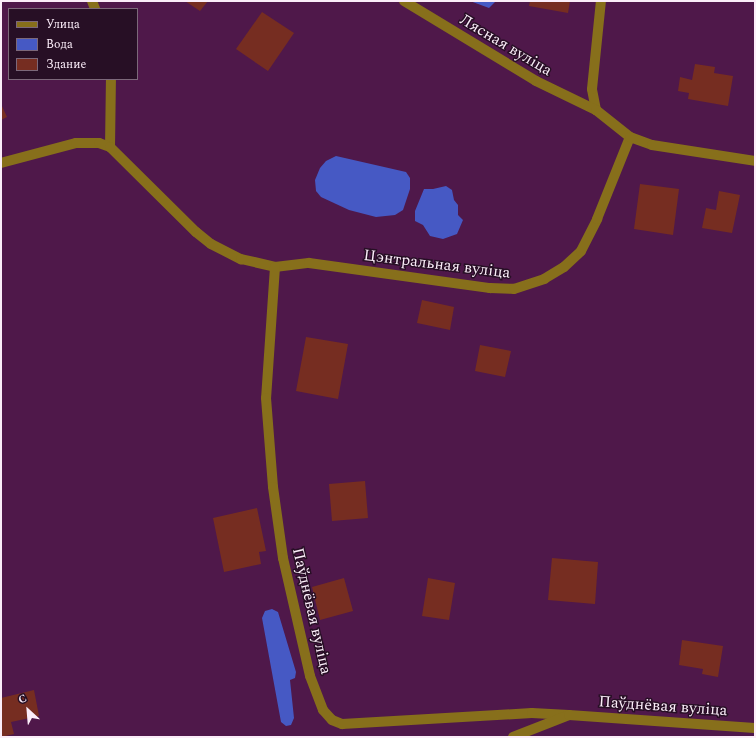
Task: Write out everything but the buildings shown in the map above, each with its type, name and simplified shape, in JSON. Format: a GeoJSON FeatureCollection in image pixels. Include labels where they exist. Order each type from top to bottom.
{"type":"FeatureCollection","features":[{"type":"Feature","properties":{"kind":"street","name":"Лясная вуліца"},"geometry":{"type":"LineString","coordinates":[[404,1],[536,81],[596,110]]}},
{"type":"Feature","properties":{"kind":"street"},"geometry":{"type":"LineString","coordinates":[[601,1],[592,89],[596,110],[630,137],[652,145],[755,162]]}},
{"type":"Feature","properties":{"kind":"street"},"geometry":{"type":"LineString","coordinates":[[1,163],[76,143],[99,143],[110,147],[111,80]]}},
{"type":"Feature","properties":{"kind":"street","name":"Цэнтральная вуліца"},"geometry":{"type":"LineString","coordinates":[[110,147],[181,218],[211,244],[241,259],[275,267],[315,264],[490,288],[514,289],[534,284],[564,267],[587,242],[630,137]]}},
{"type":"Feature","properties":{"kind":"street","name":"Паўднёвая вуліца"},"geometry":{"type":"LineString","coordinates":[[275,267],[266,398],[273,488],[283,558],[310,676],[323,710],[332,720],[342,724],[532,713],[755,728]]}},
{"type":"Feature","properties":{"kind":"street","name":"Паўднёвая вуліца"},"geometry":{"type":"LineString","coordinates":[[513,737],[569,715]]}},
{"type":"Feature","properties":{"kind":"water"},"geometry":{"type":"Polygon","coordinates":[[[470,1],[496,1],[489,8],[470,1]]]}},
{"type":"Feature","properties":{"kind":"water"},"geometry":{"type":"Polygon","coordinates":[[[336,156],[406,172],[410,178],[410,189],[403,210],[395,215],[376,217],[349,210],[321,197],[316,191],[315,180],[320,168],[326,161],[336,156]]]}},
{"type":"Feature","properties":{"kind":"water"},"geometry":{"type":"Polygon","coordinates":[[[446,186],[452,190],[454,200],[458,205],[458,215],[463,220],[457,234],[443,239],[430,236],[423,225],[415,221],[415,211],[424,189],[433,189],[446,186]]]}},
{"type":"Feature","properties":{"kind":"water"},"geometry":{"type":"Polygon","coordinates":[[[272,609],[278,612],[296,672],[295,678],[290,680],[294,718],[291,725],[286,726],[281,722],[262,618],[265,611],[272,609]]]}}]}
